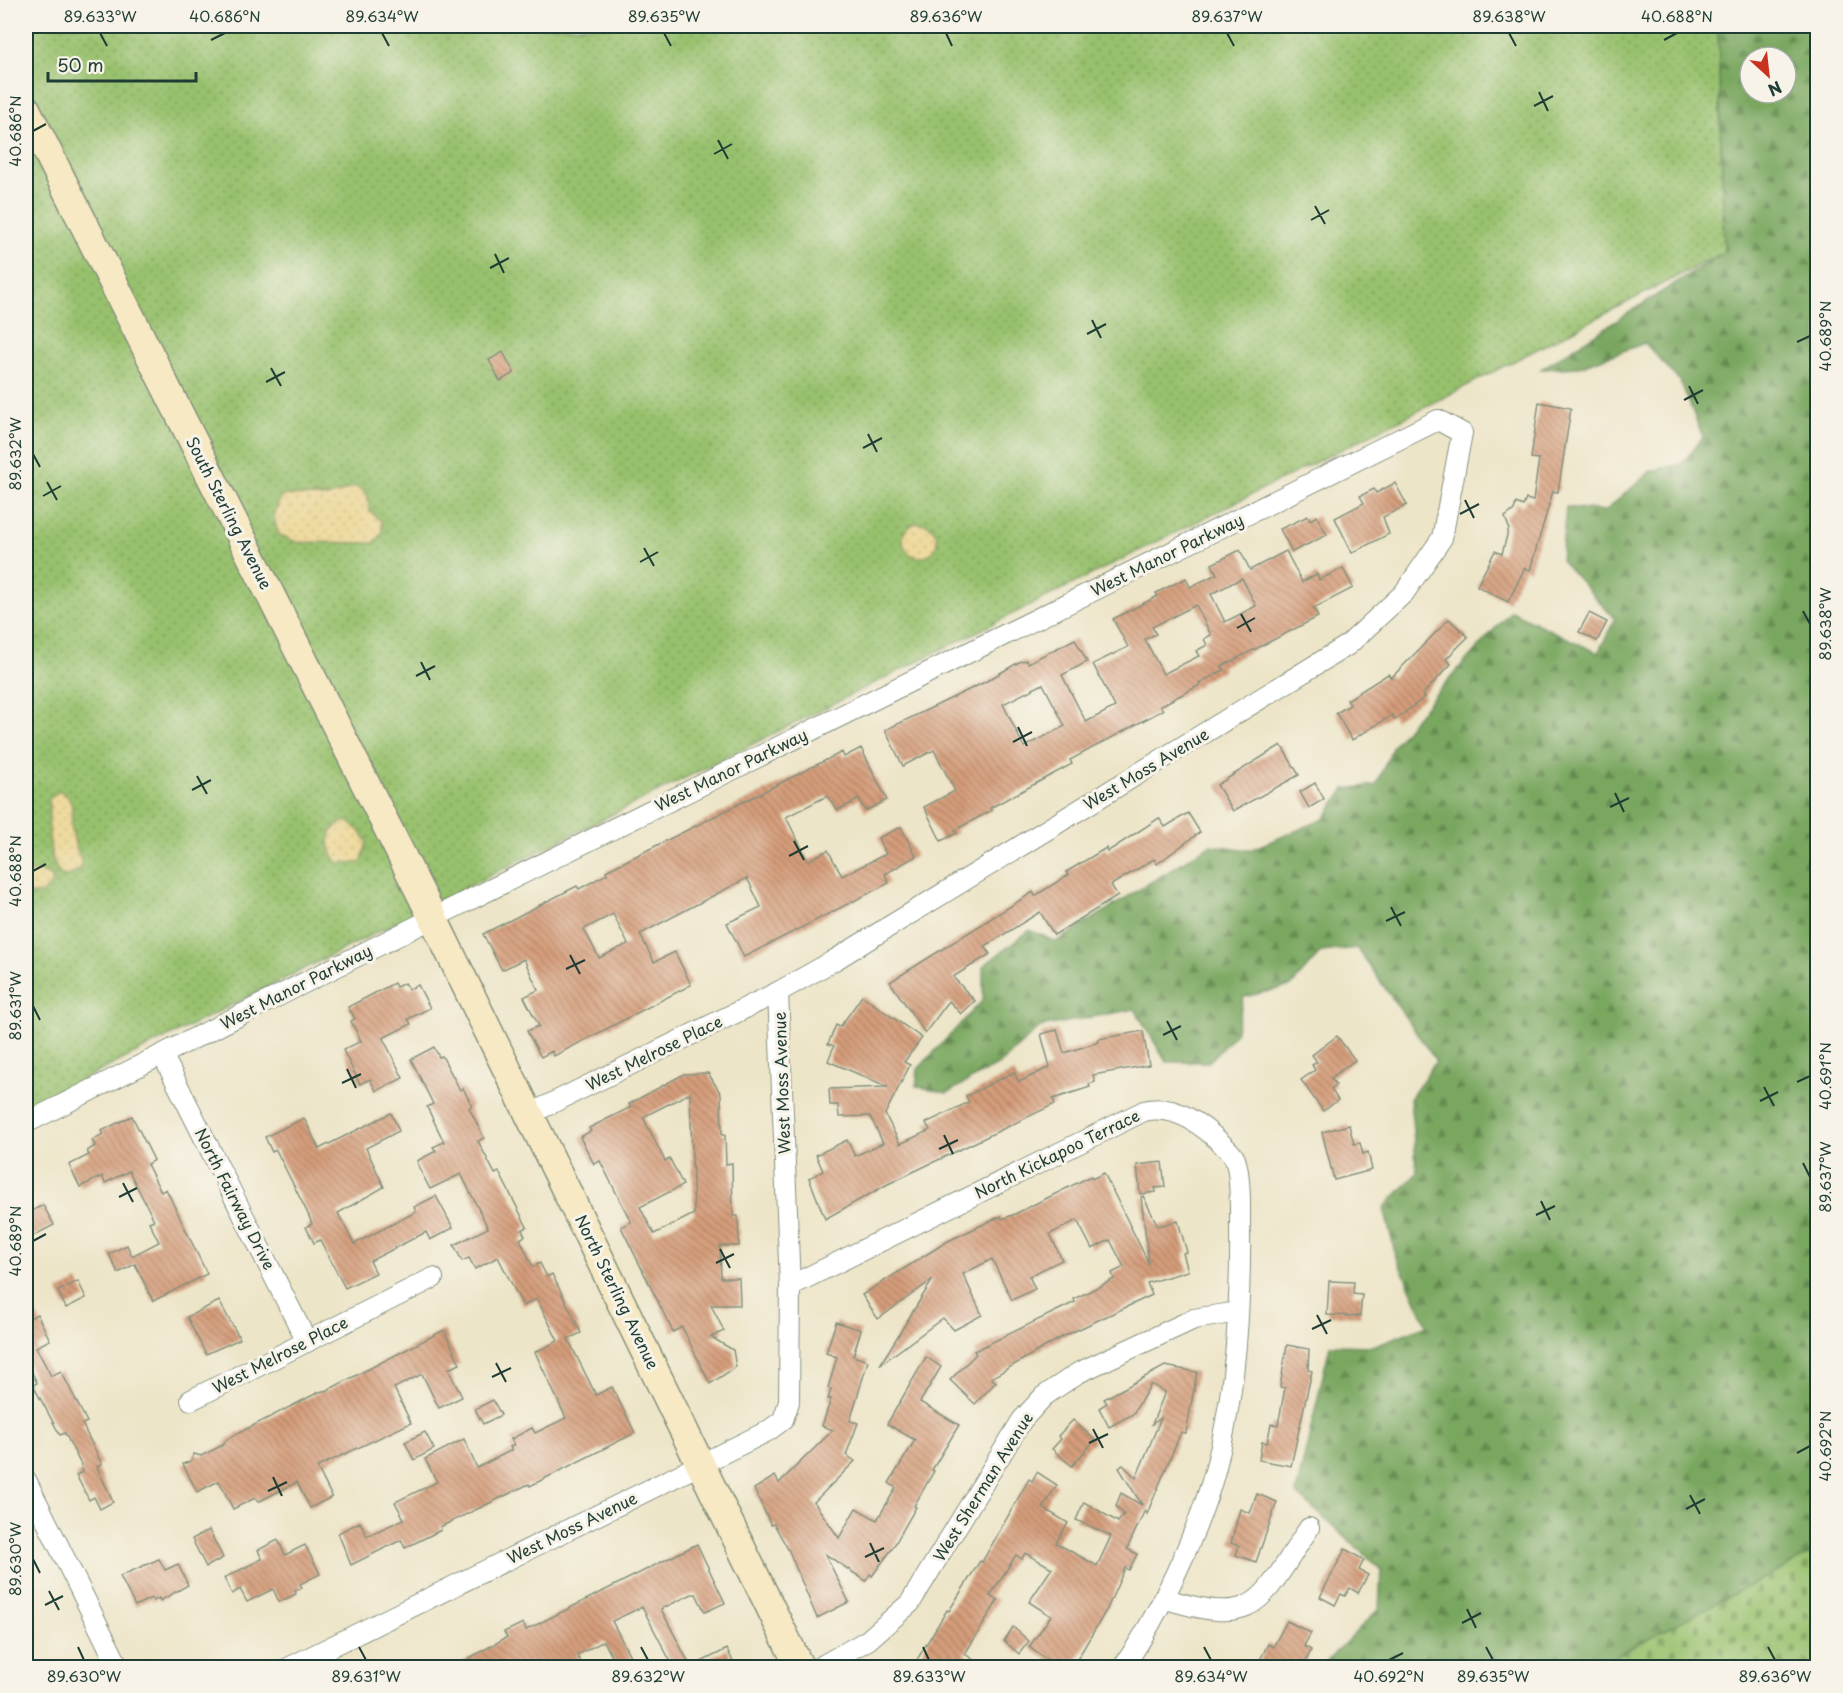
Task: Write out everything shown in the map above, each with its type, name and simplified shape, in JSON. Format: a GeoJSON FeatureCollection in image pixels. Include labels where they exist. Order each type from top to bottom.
{"type":"FeatureCollection","features":[{"type":"Feature","properties":{"kind":"street","name":"South Sterling Avenue"},"geometry":{"type":"LineString","coordinates":[[26,109],[433,918]]}},
{"type":"Feature","properties":{"kind":"street","name":"West Manor Parkway"},"geometry":{"type":"LineString","coordinates":[[26,1123],[433,918],[1438,420]]}},
{"type":"Feature","properties":{"kind":"street","name":"West Moss Avenue"},"geometry":{"type":"LineString","coordinates":[[288,1668],[768,1431],[783,1420],[789,1402],[789,1286],[778,992],[833,961],[1348,645],[1404,593],[1442,538],[1462,433],[1438,420]]}},
{"type":"Feature","properties":{"kind":"street","name":"North Sterling Avenue"},"geometry":{"type":"LineString","coordinates":[[433,918],[702,1463],[800,1668]]}},
{"type":"Feature","properties":{"kind":"street","name":"West Melrose Place"},"geometry":{"type":"LineString","coordinates":[[530,1114],[778,992]]}},
{"type":"Feature","properties":{"kind":"street","name":"North Fairway Drive"},"geometry":{"type":"LineString","coordinates":[[163,1056],[307,1342]]}},
{"type":"Feature","properties":{"kind":"street","name":"North Kickapoo Terrace"},"geometry":{"type":"LineString","coordinates":[[789,1286],[1140,1113],[1162,1110],[1185,1116],[1206,1127],[1235,1158],[1240,1206],[1238,1312],[1229,1405],[1214,1472],[1196,1522],[1163,1598],[1122,1668]]}},
{"type":"Feature","properties":{"kind":"street","name":"West Melrose Place"},"geometry":{"type":"LineString","coordinates":[[191,1400],[433,1278]]}},
{"type":"Feature","properties":{"kind":"street","name":"West Sherman Avenue"},"geometry":{"type":"LineString","coordinates":[[818,1668],[868,1640],[910,1603],[1022,1420],[1044,1396],[1078,1373],[1194,1319],[1238,1312]]}},
{"type":"Feature","properties":{"kind":"street"},"geometry":{"type":"LineString","coordinates":[[26,1480],[119,1668]]}},
{"type":"Feature","properties":{"kind":"street"},"geometry":{"type":"LineString","coordinates":[[1163,1598],[1210,1611],[1229,1611],[1248,1606],[1266,1592],[1309,1528]]}},
{"type":"Feature","properties":{"kind":"green space"},"geometry":{"type":"Polygon","coordinates":[[[26,26],[1718,26],[1724,252],[1412,414],[26,1108],[26,26]]]}},
{"type":"Feature","properties":{"kind":"green space"},"geometry":{"type":"Polygon","coordinates":[[[1718,26],[1817,26],[1817,1600],[1687,1667],[1321,1667],[1379,1609],[1381,1569],[1296,1493],[1330,1345],[1373,1346],[1427,1325],[1396,1257],[1384,1208],[1417,1173],[1410,1099],[1436,1061],[1357,948],[1321,952],[1291,986],[1244,997],[1235,1034],[1209,1062],[1166,1062],[1135,1009],[1040,1027],[1001,1063],[947,1093],[916,1086],[918,1069],[983,1000],[983,966],[1030,930],[1056,942],[1210,845],[1250,850],[1324,819],[1345,789],[1376,785],[1393,746],[1434,696],[1511,611],[1598,653],[1615,619],[1561,560],[1566,507],[1605,511],[1651,471],[1682,464],[1703,437],[1681,383],[1645,343],[1579,367],[1541,369],[1724,252],[1718,26]]]}},
{"type":"Feature","properties":{"kind":"green space"},"geometry":{"type":"Polygon","coordinates":[[[1817,1550],[1817,1667],[1594,1667],[1810,1554],[1817,1550]]]}},
{"type":"Feature","properties":{"kind":"sand"},"geometry":{"type":"Polygon","coordinates":[[[357,486],[367,494],[370,511],[382,522],[382,533],[374,543],[296,542],[278,534],[274,517],[280,498],[286,495],[327,497],[357,486]]]}},
{"type":"Feature","properties":{"kind":"sand"},"geometry":{"type":"Polygon","coordinates":[[[920,523],[932,528],[937,540],[932,552],[920,557],[908,552],[903,540],[908,528],[920,523]]]}},
{"type":"Feature","properties":{"kind":"sand"},"geometry":{"type":"Polygon","coordinates":[[[59,791],[69,798],[71,803],[72,830],[82,863],[80,869],[69,876],[61,875],[56,867],[49,838],[49,799],[59,791]]]}},
{"type":"Feature","properties":{"kind":"sand"},"geometry":{"type":"Polygon","coordinates":[[[347,821],[361,832],[367,842],[359,863],[339,863],[334,858],[329,845],[331,833],[347,821]]]}},
{"type":"Feature","properties":{"kind":"sand"},"geometry":{"type":"Polygon","coordinates":[[[39,871],[53,877],[52,884],[41,894],[26,894],[26,873],[39,871]]]}},
{"type":"Feature","properties":{"kind":"building"},"geometry":{"type":"Polygon","coordinates":[[[503,352],[514,373],[500,381],[489,360],[503,352]]]}},
{"type":"Feature","properties":{"kind":"building"},"geometry":{"type":"Polygon","coordinates":[[[1539,402],[1571,408],[1558,492],[1553,491],[1530,570],[1525,568],[1508,602],[1477,586],[1495,551],[1502,554],[1509,528],[1505,517],[1514,510],[1516,503],[1523,506],[1526,499],[1533,501],[1539,459],[1531,458],[1539,402]]]}},
{"type":"Feature","properties":{"kind":"building"},"geometry":{"type":"Polygon","coordinates":[[[1395,483],[1407,505],[1383,517],[1389,534],[1352,553],[1335,518],[1364,503],[1360,496],[1374,489],[1376,493],[1395,483]]]}},
{"type":"Feature","properties":{"kind":"building"},"geometry":{"type":"Polygon","coordinates":[[[1308,516],[1310,520],[1317,516],[1327,535],[1292,552],[1280,529],[1308,516]]]}},
{"type":"Feature","properties":{"kind":"building"},"geometry":{"type":"Polygon","coordinates":[[[1240,550],[1250,570],[1286,551],[1302,582],[1317,574],[1319,580],[1343,568],[1353,588],[1314,608],[1318,617],[1222,666],[1224,670],[1160,706],[1163,710],[1070,760],[1072,764],[990,808],[992,810],[955,830],[957,833],[941,841],[924,807],[955,791],[934,750],[903,766],[885,730],[985,682],[1019,662],[1026,660],[1028,663],[1075,639],[1087,662],[1062,675],[1086,722],[1115,707],[1093,664],[1128,647],[1113,619],[1158,596],[1156,593],[1186,578],[1190,587],[1217,574],[1212,564],[1240,550]],[[1242,578],[1211,594],[1225,622],[1256,606],[1242,578]],[[1196,605],[1152,627],[1156,634],[1145,639],[1163,674],[1199,656],[1196,651],[1207,645],[1204,639],[1211,635],[1196,605]],[[1043,684],[1003,704],[1024,747],[1065,726],[1043,684]]]}},
{"type":"Feature","properties":{"kind":"building"},"geometry":{"type":"Polygon","coordinates":[[[1589,613],[1607,622],[1597,641],[1579,632],[1589,613]]]}},
{"type":"Feature","properties":{"kind":"building"},"geometry":{"type":"Polygon","coordinates":[[[1449,619],[1468,637],[1446,659],[1451,664],[1423,694],[1425,697],[1395,720],[1392,715],[1352,740],[1336,713],[1350,705],[1347,700],[1388,674],[1391,678],[1449,619]]]}},
{"type":"Feature","properties":{"kind":"building"},"geometry":{"type":"Polygon","coordinates":[[[1281,745],[1299,775],[1233,811],[1217,785],[1281,745]]]}},
{"type":"Feature","properties":{"kind":"building"},"geometry":{"type":"Polygon","coordinates":[[[861,748],[887,800],[865,811],[859,799],[838,810],[827,796],[786,817],[808,861],[828,850],[842,876],[886,854],[878,838],[901,827],[916,856],[885,874],[889,883],[744,957],[727,923],[761,907],[747,878],[640,934],[654,962],[675,952],[691,985],[554,1056],[552,1051],[541,1057],[527,1031],[539,1026],[524,997],[538,990],[524,959],[502,970],[483,934],[577,886],[579,889],[607,874],[606,871],[842,752],[844,757],[861,748]],[[613,914],[584,929],[599,958],[628,944],[613,914]]]}},
{"type":"Feature","properties":{"kind":"building"},"geometry":{"type":"Polygon","coordinates":[[[1315,783],[1324,799],[1309,808],[1300,792],[1315,783]]]}},
{"type":"Feature","properties":{"kind":"building"},"geometry":{"type":"Polygon","coordinates":[[[1188,813],[1200,832],[1157,864],[1154,859],[1111,885],[1118,896],[1054,935],[1040,912],[985,946],[990,954],[953,977],[975,1001],[961,1014],[949,1001],[925,1033],[890,982],[1033,892],[1035,896],[1068,875],[1066,872],[1106,848],[1107,852],[1159,818],[1165,827],[1188,813]]]}},
{"type":"Feature","properties":{"kind":"building"},"geometry":{"type":"Polygon","coordinates":[[[394,983],[396,987],[405,983],[409,989],[418,985],[430,1008],[408,1019],[411,1024],[383,1038],[403,1078],[376,1091],[370,1079],[360,1084],[343,1050],[361,1041],[351,1021],[355,1019],[348,1007],[394,983]]]}},
{"type":"Feature","properties":{"kind":"building"},"geometry":{"type":"Polygon","coordinates":[[[862,996],[922,1038],[904,1062],[910,1065],[885,1114],[900,1144],[930,1130],[926,1123],[969,1102],[966,1096],[1014,1072],[1019,1082],[1050,1067],[1041,1034],[1057,1030],[1064,1053],[1099,1042],[1098,1039],[1143,1031],[1149,1065],[1093,1075],[1095,1082],[1089,1084],[1090,1087],[1053,1099],[1055,1104],[888,1184],[825,1219],[809,1178],[823,1171],[816,1155],[847,1140],[855,1156],[883,1143],[870,1116],[839,1117],[838,1105],[830,1105],[829,1089],[888,1087],[828,1061],[834,1046],[828,1044],[836,1025],[840,1027],[862,996]]]}},
{"type":"Feature","properties":{"kind":"building"},"geometry":{"type":"Polygon","coordinates":[[[1337,1036],[1355,1060],[1331,1078],[1336,1085],[1331,1089],[1338,1100],[1323,1111],[1301,1080],[1315,1070],[1312,1065],[1317,1062],[1312,1055],[1337,1036]]]}},
{"type":"Feature","properties":{"kind":"building"},"geometry":{"type":"Polygon","coordinates":[[[434,1047],[439,1057],[442,1056],[460,1090],[463,1088],[472,1106],[469,1108],[484,1138],[478,1141],[495,1174],[499,1172],[527,1227],[522,1230],[525,1236],[520,1239],[533,1267],[540,1263],[547,1277],[552,1274],[581,1333],[568,1339],[596,1395],[612,1387],[635,1433],[530,1486],[529,1484],[440,1527],[441,1530],[405,1548],[401,1540],[351,1565],[338,1533],[360,1522],[367,1536],[404,1519],[395,1502],[437,1482],[425,1459],[464,1439],[477,1468],[512,1450],[510,1447],[514,1445],[511,1439],[532,1428],[535,1433],[566,1418],[535,1352],[558,1341],[537,1299],[523,1306],[498,1257],[475,1269],[469,1258],[462,1261],[454,1245],[488,1228],[461,1174],[430,1189],[419,1168],[417,1161],[436,1151],[433,1147],[444,1142],[427,1107],[433,1104],[411,1059],[434,1047]]]}},
{"type":"Feature","properties":{"kind":"building"},"geometry":{"type":"Polygon","coordinates":[[[708,1073],[721,1094],[722,1135],[725,1135],[726,1164],[732,1163],[733,1216],[738,1216],[739,1246],[720,1246],[721,1278],[739,1278],[740,1305],[711,1305],[724,1331],[711,1337],[733,1350],[736,1367],[710,1384],[682,1327],[673,1332],[621,1227],[631,1222],[600,1161],[594,1164],[580,1137],[591,1131],[589,1128],[631,1107],[629,1104],[684,1074],[708,1073]],[[690,1093],[643,1117],[665,1161],[670,1159],[683,1185],[640,1207],[654,1234],[694,1214],[690,1093]]]}},
{"type":"Feature","properties":{"kind":"building"},"geometry":{"type":"Polygon","coordinates":[[[391,1113],[399,1131],[366,1148],[384,1187],[338,1213],[354,1244],[416,1212],[414,1207],[436,1196],[453,1228],[430,1240],[426,1232],[370,1261],[376,1273],[345,1288],[320,1240],[314,1243],[306,1227],[312,1224],[308,1214],[276,1150],[272,1152],[265,1137],[304,1118],[319,1149],[391,1113]]]}},
{"type":"Feature","properties":{"kind":"building"},"geometry":{"type":"Polygon","coordinates":[[[132,1116],[154,1160],[147,1164],[161,1192],[166,1189],[207,1274],[153,1301],[135,1264],[118,1273],[109,1254],[127,1245],[132,1256],[159,1242],[149,1222],[154,1220],[129,1171],[105,1183],[102,1176],[80,1187],[69,1165],[89,1155],[87,1151],[95,1146],[92,1140],[103,1134],[101,1131],[132,1116]]]}},
{"type":"Feature","properties":{"kind":"building"},"geometry":{"type":"Polygon","coordinates":[[[1349,1125],[1354,1144],[1360,1143],[1363,1154],[1368,1152],[1372,1170],[1334,1180],[1322,1132],[1349,1125]]]}},
{"type":"Feature","properties":{"kind":"building"},"geometry":{"type":"Polygon","coordinates":[[[1162,1162],[1165,1187],[1155,1188],[1156,1192],[1140,1194],[1137,1165],[1162,1162]]]}},
{"type":"Feature","properties":{"kind":"building"},"geometry":{"type":"Polygon","coordinates":[[[1104,1173],[1149,1264],[1141,1197],[1143,1196],[1158,1226],[1178,1221],[1187,1252],[1183,1253],[1188,1271],[1147,1283],[1152,1295],[1062,1337],[991,1378],[996,1382],[975,1404],[950,1380],[976,1354],[974,1351],[1075,1302],[1074,1299],[1114,1279],[1112,1273],[1124,1267],[1110,1240],[1092,1249],[1077,1220],[1050,1234],[1062,1260],[1029,1276],[1035,1289],[1012,1300],[992,1259],[963,1274],[982,1315],[954,1330],[943,1318],[880,1365],[933,1279],[878,1319],[862,1295],[948,1241],[1001,1216],[1002,1219],[1013,1215],[1091,1176],[1092,1179],[1104,1173]]]}},
{"type":"Feature","properties":{"kind":"building"},"geometry":{"type":"Polygon","coordinates":[[[43,1205],[54,1225],[33,1236],[26,1222],[26,1214],[43,1205]]]}},
{"type":"Feature","properties":{"kind":"building"},"geometry":{"type":"Polygon","coordinates":[[[78,1281],[86,1298],[66,1308],[58,1291],[78,1281]]]}},
{"type":"Feature","properties":{"kind":"building"},"geometry":{"type":"Polygon","coordinates":[[[1329,1281],[1354,1282],[1353,1294],[1362,1295],[1360,1316],[1327,1315],[1329,1281]]]}},
{"type":"Feature","properties":{"kind":"building"},"geometry":{"type":"Polygon","coordinates":[[[219,1301],[240,1339],[206,1354],[187,1317],[219,1301]]]}},
{"type":"Feature","properties":{"kind":"building"},"geometry":{"type":"Polygon","coordinates":[[[37,1314],[50,1340],[36,1347],[51,1376],[61,1371],[87,1422],[82,1424],[102,1464],[97,1467],[113,1502],[100,1509],[94,1497],[89,1500],[76,1475],[82,1472],[81,1465],[65,1433],[60,1435],[33,1385],[37,1383],[26,1360],[26,1320],[37,1314]]]}},
{"type":"Feature","properties":{"kind":"building"},"geometry":{"type":"Polygon","coordinates":[[[836,1322],[861,1330],[853,1356],[868,1361],[850,1421],[858,1423],[846,1455],[855,1461],[814,1502],[839,1538],[856,1508],[877,1520],[896,1488],[889,1483],[915,1440],[887,1424],[926,1357],[941,1367],[920,1402],[959,1425],[932,1470],[934,1471],[914,1506],[916,1507],[892,1549],[872,1576],[870,1574],[866,1581],[825,1554],[849,1602],[817,1618],[789,1551],[774,1524],[771,1525],[754,1489],[775,1476],[779,1483],[833,1430],[822,1426],[831,1399],[828,1399],[831,1389],[828,1388],[837,1357],[826,1353],[836,1322]]]}},
{"type":"Feature","properties":{"kind":"building"},"geometry":{"type":"Polygon","coordinates":[[[444,1330],[460,1364],[448,1369],[462,1397],[439,1408],[422,1374],[394,1388],[411,1423],[317,1467],[332,1497],[310,1508],[297,1482],[258,1502],[255,1498],[233,1509],[219,1481],[197,1492],[183,1464],[191,1461],[194,1454],[201,1456],[223,1445],[227,1439],[444,1330]]]}},
{"type":"Feature","properties":{"kind":"building"},"geometry":{"type":"Polygon","coordinates":[[[1287,1345],[1309,1349],[1308,1370],[1312,1371],[1291,1466],[1259,1460],[1262,1442],[1267,1443],[1271,1424],[1278,1425],[1285,1388],[1280,1387],[1287,1345]]]}},
{"type":"Feature","properties":{"kind":"building"},"geometry":{"type":"Polygon","coordinates":[[[1165,1366],[1197,1372],[1186,1433],[1181,1432],[1147,1514],[1145,1510],[1127,1549],[1137,1554],[1129,1570],[1125,1568],[1107,1609],[1072,1668],[1059,1668],[1029,1647],[1051,1616],[1029,1602],[1052,1568],[1025,1553],[1022,1559],[1016,1555],[990,1596],[998,1600],[965,1654],[986,1668],[912,1668],[947,1610],[949,1611],[980,1561],[982,1562],[1029,1479],[1032,1481],[1037,1472],[1057,1485],[1043,1508],[1068,1523],[1056,1543],[1097,1566],[1111,1536],[1076,1520],[1084,1502],[1118,1522],[1124,1514],[1116,1506],[1121,1493],[1142,1505],[1119,1468],[1123,1465],[1136,1478],[1161,1418],[1152,1424],[1165,1392],[1151,1384],[1133,1414],[1109,1427],[1099,1408],[1107,1403],[1104,1399],[1165,1366]]]}},
{"type":"Feature","properties":{"kind":"building"},"geometry":{"type":"Polygon","coordinates":[[[493,1400],[501,1415],[483,1424],[475,1409],[493,1400]]]}},
{"type":"Feature","properties":{"kind":"building"},"geometry":{"type":"Polygon","coordinates":[[[1073,1420],[1095,1440],[1072,1466],[1052,1449],[1061,1439],[1058,1436],[1073,1420]]]}},
{"type":"Feature","properties":{"kind":"building"},"geometry":{"type":"Polygon","coordinates":[[[425,1432],[434,1449],[414,1460],[405,1442],[425,1432]]]}},
{"type":"Feature","properties":{"kind":"building"},"geometry":{"type":"Polygon","coordinates":[[[1257,1494],[1277,1502],[1256,1562],[1236,1555],[1239,1546],[1231,1543],[1240,1509],[1250,1513],[1257,1494]]]}},
{"type":"Feature","properties":{"kind":"building"},"geometry":{"type":"Polygon","coordinates":[[[209,1530],[223,1558],[206,1567],[192,1539],[209,1530]]]}},
{"type":"Feature","properties":{"kind":"building"},"geometry":{"type":"Polygon","coordinates":[[[278,1540],[285,1555],[305,1545],[320,1574],[300,1584],[302,1588],[295,1591],[296,1594],[279,1602],[273,1589],[247,1602],[240,1589],[232,1594],[224,1578],[262,1559],[258,1550],[278,1540]]]}},
{"type":"Feature","properties":{"kind":"building"},"geometry":{"type":"Polygon","coordinates":[[[697,1544],[725,1603],[705,1612],[696,1594],[692,1594],[661,1609],[691,1667],[727,1649],[736,1668],[674,1668],[642,1607],[612,1621],[632,1660],[617,1667],[604,1641],[577,1655],[584,1668],[452,1668],[507,1637],[504,1632],[523,1623],[526,1630],[697,1544]]]}},
{"type":"Feature","properties":{"kind":"building"},"geometry":{"type":"Polygon","coordinates":[[[1345,1549],[1364,1560],[1359,1570],[1368,1575],[1358,1593],[1350,1588],[1345,1596],[1341,1594],[1335,1605],[1320,1597],[1345,1549]]]}},
{"type":"Feature","properties":{"kind":"building"},"geometry":{"type":"Polygon","coordinates":[[[159,1559],[165,1570],[178,1564],[188,1585],[160,1601],[159,1598],[153,1601],[151,1598],[135,1606],[120,1576],[159,1559]]]}},
{"type":"Feature","properties":{"kind":"building"},"geometry":{"type":"Polygon","coordinates":[[[1287,1621],[1311,1633],[1304,1646],[1311,1650],[1303,1668],[1256,1668],[1268,1644],[1273,1647],[1287,1621]]]}},
{"type":"Feature","properties":{"kind":"building"},"geometry":{"type":"Polygon","coordinates":[[[1013,1627],[1029,1641],[1019,1654],[1004,1641],[1013,1627]]]}}]}
